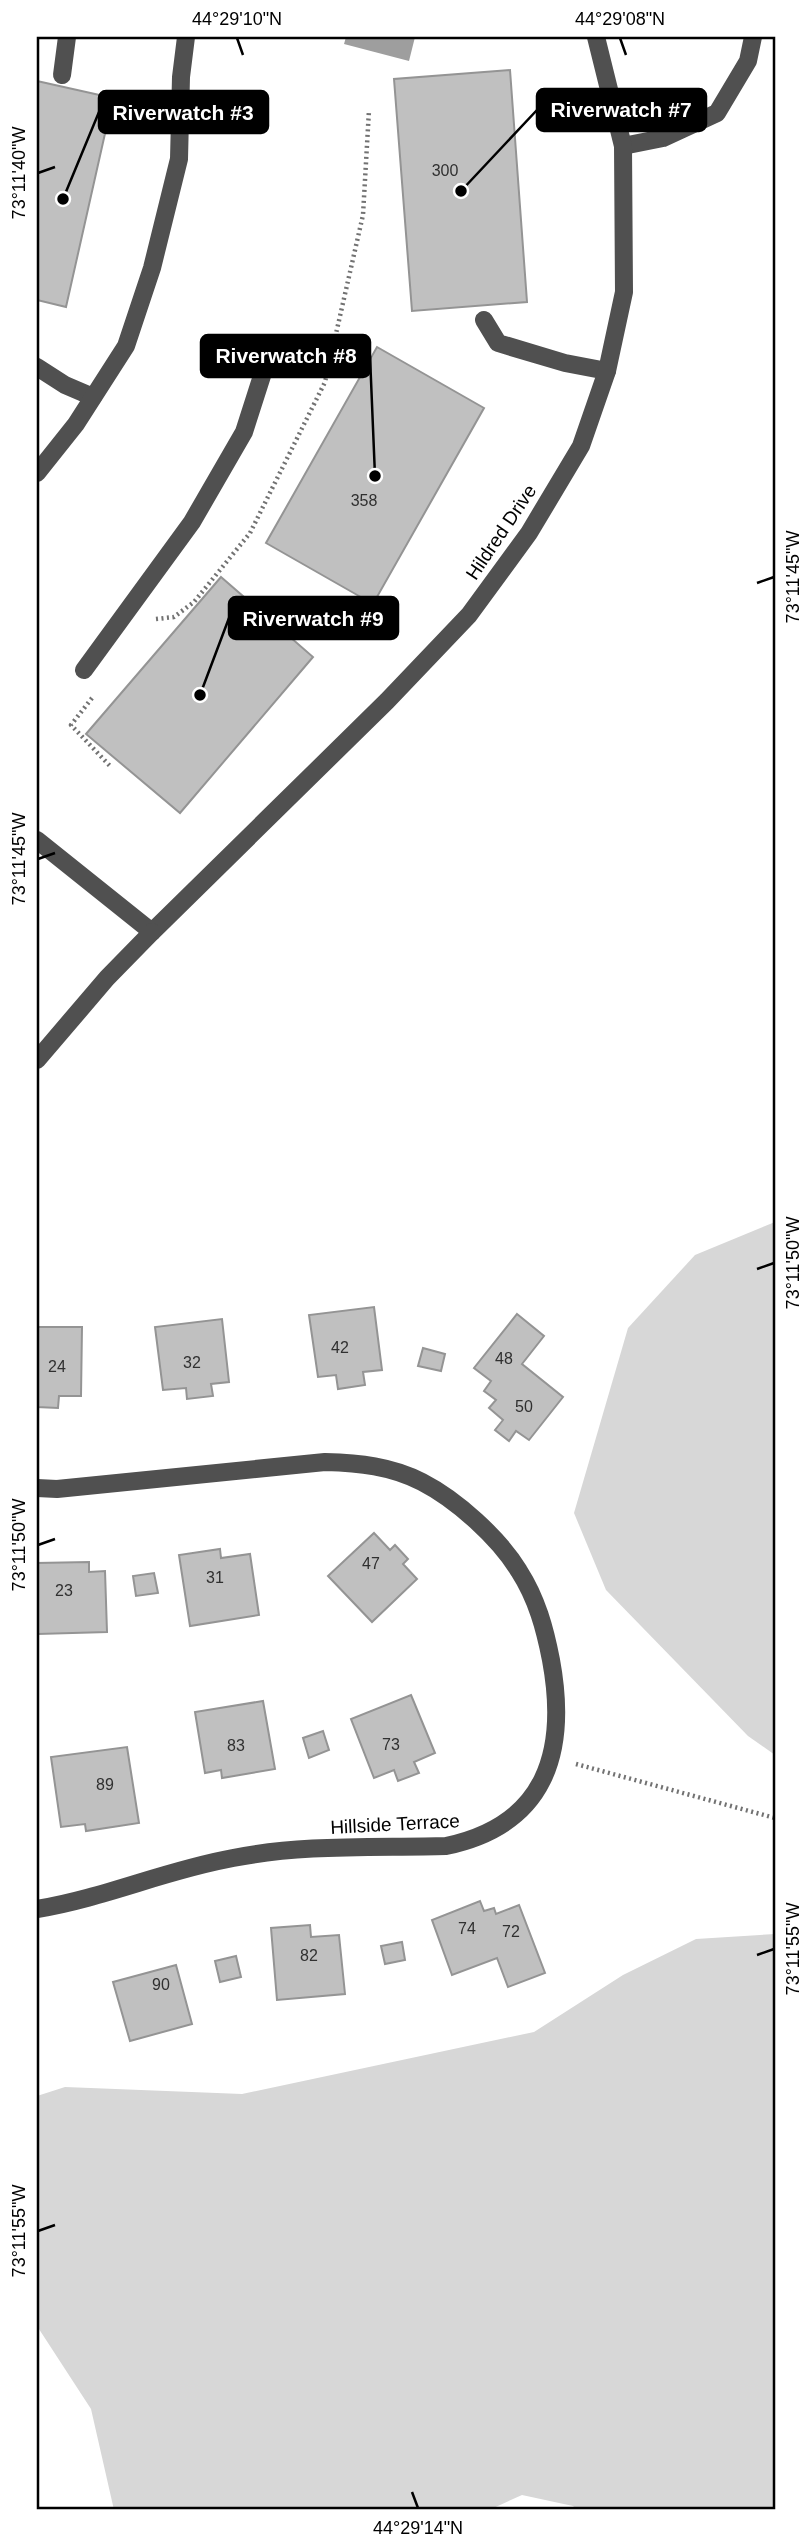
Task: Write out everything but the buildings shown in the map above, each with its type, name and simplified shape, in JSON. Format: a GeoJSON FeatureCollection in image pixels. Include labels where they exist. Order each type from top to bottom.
{"type":"FeatureCollection","features":[{"type":"Feature","properties":{"kind":"street"},"geometry":{"type":"LineString","coordinates":[[62,75],[66,37]]}},
{"type":"Feature","properties":{"kind":"street"},"geometry":{"type":"LineString","coordinates":[[37,473],[76,424],[127,346],[152,268],[179,159],[181,77],[186,37]]}},
{"type":"Feature","properties":{"kind":"street","name":"Hildred Drive"},"geometry":{"type":"LineString","coordinates":[[37,1060],[107,978],[387,701],[469,615],[529,533],[581,446],[607,371],[624,292],[623,146],[596,37]]}},
{"type":"Feature","properties":{"kind":"street"},"geometry":{"type":"LineString","coordinates":[[623,146],[663,138],[717,113],[748,61],[753,37]]}},
{"type":"Feature","properties":{"kind":"street"},"geometry":{"type":"LineString","coordinates":[[484,320],[498,343],[565,363],[607,371]]}},
{"type":"Feature","properties":{"kind":"street"},"geometry":{"type":"LineString","coordinates":[[84,670],[192,522],[244,432],[269,354]]}},
{"type":"Feature","properties":{"kind":"street"},"geometry":{"type":"LineString","coordinates":[[37,367],[65,385],[93,397]]}},
{"type":"Feature","properties":{"kind":"street"},"geometry":{"type":"LineString","coordinates":[[37,840],[152,932]]}},
{"type":"Feature","properties":{"kind":"street","name":"Hillside Terrace"},"geometry":{"type":"LineString","coordinates":[[37,1488],[57,1489],[325,1462],[358,1463],[393,1470],[423,1483],[451,1500],[492,1536],[519,1570],[536,1601],[546,1634],[556,1689],[558,1725],[552,1758],[538,1788],[520,1811],[499,1827],[473,1840],[446,1846],[280,1850],[233,1857],[102,1895],[37,1909]]}},
{"type":"Feature","properties":{"kind":"path"},"geometry":{"type":"LineString","coordinates":[[552,1758],[775,1818]]}},
{"type":"Feature","properties":{"kind":"shaded area"},"geometry":{"type":"Polygon","coordinates":[[[346,37],[415,37],[409,61],[344,44],[346,37]]]}},
{"type":"Feature","properties":{"kind":"shaded area"},"geometry":{"type":"Polygon","coordinates":[[[775,1222],[775,1755],[748,1736],[606,1590],[574,1513],[628,1328],[695,1255],[775,1222]]]}},
{"type":"Feature","properties":{"kind":"shaded area"},"geometry":{"type":"Polygon","coordinates":[[[775,1934],[775,2510],[577,2510],[573,2506],[522,2495],[489,2510],[114,2510],[91,2409],[37,2326],[37,2096],[65,2087],[242,2094],[534,2032],[623,1975],[696,1939],[775,1934]]]}},
{"type":"Feature","properties":{"kind":"place","name":"Riverwatch #7"},"geometry":{"type":"Point","coordinates":[461,191]}},
{"type":"Feature","properties":{"kind":"place","name":"Riverwatch #3"},"geometry":{"type":"Point","coordinates":[63,199]}},
{"type":"Feature","properties":{"kind":"place","name":"Riverwatch #8"},"geometry":{"type":"Point","coordinates":[375,476]}},
{"type":"Feature","properties":{"kind":"place","name":"Riverwatch #9"},"geometry":{"type":"Point","coordinates":[200,695]}}]}
